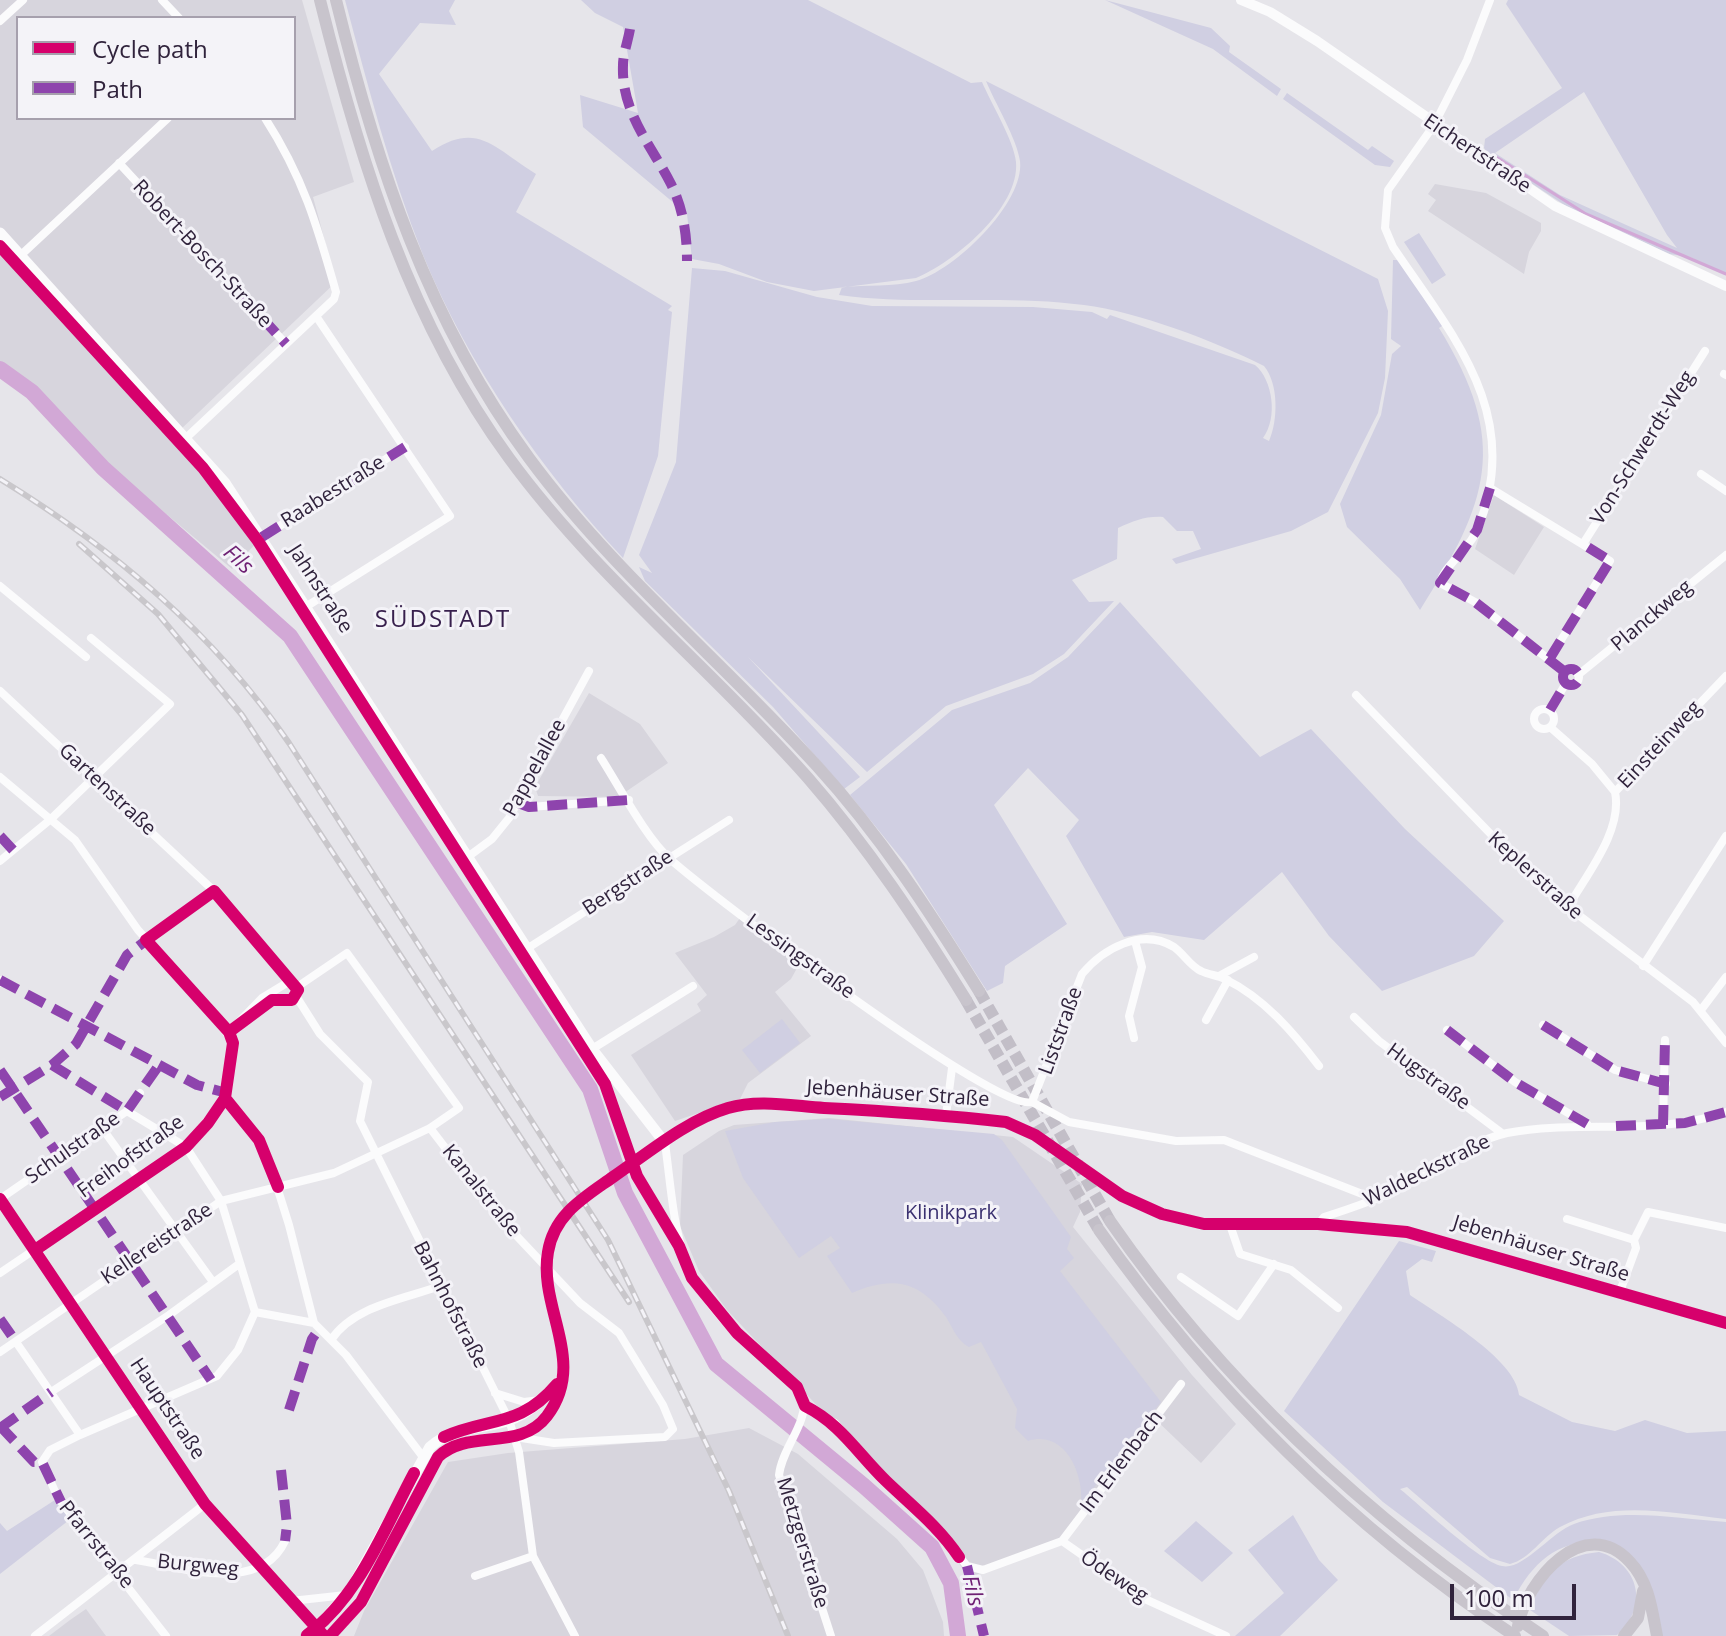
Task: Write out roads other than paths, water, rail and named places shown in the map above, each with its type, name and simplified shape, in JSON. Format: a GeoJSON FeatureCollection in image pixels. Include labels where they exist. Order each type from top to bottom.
{"type":"FeatureCollection","features":[{"type":"Feature","properties":{"kind":"highway"},"geometry":{"type":"LineString","coordinates":[[320,0],[360,148],[389,234],[427,318],[507,455],[606,575],[756,723],[837,813],[890,881],[966,1000]]}},
{"type":"Feature","properties":{"kind":"highway"},"geometry":{"type":"LineString","coordinates":[[336,0],[374,142],[403,228],[440,311],[477,378],[527,454],[613,558],[766,712],[850,804],[904,873],[979,991]]}},
{"type":"Feature","properties":{"kind":"highway"},"geometry":{"type":"LineString","coordinates":[[1110,1221],[1165,1296],[1225,1365],[1315,1457],[1439,1562],[1543,1636]]}},
{"type":"Feature","properties":{"kind":"highway"},"geometry":{"type":"LineString","coordinates":[[1099,1230],[1155,1306],[1296,1460],[1419,1566],[1516,1636],[1521,1609],[1531,1589],[1563,1555],[1594,1545],[1622,1555],[1644,1584],[1657,1636]]}},
{"type":"Feature","properties":{"kind":"highway"},"geometry":{"type":"LineString","coordinates":[[1624,1636],[1638,1618],[1644,1584]]}},
{"type":"Feature","properties":{"kind":"main road","name":"Jahnstraße"},"geometry":{"type":"LineString","coordinates":[[0,233],[225,483],[592,1049],[665,1143]]}},
{"type":"Feature","properties":{"kind":"main road","name":"Jebenhäuser Straße"},"geometry":{"type":"LineString","coordinates":[[515,1437],[529,1433],[545,1419],[555,1404],[562,1378],[563,1343],[550,1287],[548,1252],[561,1218],[575,1203],[665,1143],[727,1109],[751,1104],[946,1115],[1006,1122],[1021,1127],[1132,1201],[1182,1220],[1230,1225],[1318,1224],[1407,1232],[1726,1323]]}},
{"type":"Feature","properties":{"kind":"main road"},"geometry":{"type":"LineString","coordinates":[[316,1633],[347,1595],[423,1457],[439,1439],[509,1420],[542,1400],[562,1378]]}},
{"type":"Feature","properties":{"kind":"main road"},"geometry":{"type":"LineString","coordinates":[[330,1636],[361,1602],[433,1465],[451,1447],[515,1437]]}},
{"type":"Feature","properties":{"kind":"main road"},"geometry":{"type":"LineString","coordinates":[[423,1457],[433,1465]]}},
{"type":"Feature","properties":{"kind":"street"},"geometry":{"type":"LineString","coordinates":[[0,21],[23,0]]}},
{"type":"Feature","properties":{"kind":"street"},"geometry":{"type":"LineString","coordinates":[[162,0],[177,16]]}},
{"type":"Feature","properties":{"kind":"street","name":"Eichertstraße"},"geometry":{"type":"LineString","coordinates":[[1241,0],[1270,12],[1317,41],[1555,206],[1726,286]]}},
{"type":"Feature","properties":{"kind":"street"},"geometry":{"type":"LineString","coordinates":[[1490,0],[1472,48],[1434,125],[1388,190],[1385,228],[1393,247],[1474,370],[1486,405],[1490,434],[1490,488],[1477,530],[1440,583],[1451,586],[1565,672],[1566,683],[1550,710]]}},
{"type":"Feature","properties":{"kind":"street"},"geometry":{"type":"LineString","coordinates":[[21,255],[166,120]]}},
{"type":"Feature","properties":{"kind":"street"},"geometry":{"type":"LineString","coordinates":[[186,438],[334,299],[336,292],[310,199],[266,120]]}},
{"type":"Feature","properties":{"kind":"street","name":"Robert-Bosch-Straße"},"geometry":{"type":"LineString","coordinates":[[119,163],[286,344]]}},
{"type":"Feature","properties":{"kind":"street"},"geometry":{"type":"LineString","coordinates":[[307,606],[450,516],[316,316]]}},
{"type":"Feature","properties":{"kind":"street","name":"Von-Schwerdt-Weg"},"geometry":{"type":"LineString","coordinates":[[1550,658],[1610,561],[1583,544],[1705,351]]}},
{"type":"Feature","properties":{"kind":"street","name":"Raabestraße"},"geometry":{"type":"LineString","coordinates":[[262,537],[405,447]]}},
{"type":"Feature","properties":{"kind":"street"},"geometry":{"type":"LineString","coordinates":[[1701,474],[1726,491]]}},
{"type":"Feature","properties":{"kind":"street"},"geometry":{"type":"LineString","coordinates":[[1490,488],[1583,544]]}},
{"type":"Feature","properties":{"kind":"street","name":"Planckweg"},"geometry":{"type":"LineString","coordinates":[[1566,683],[1575,683],[1578,675],[1726,555]]}},
{"type":"Feature","properties":{"kind":"street"},"geometry":{"type":"LineString","coordinates":[[0,586],[86,657]]}},
{"type":"Feature","properties":{"kind":"street"},"geometry":{"type":"LineString","coordinates":[[0,861],[51,819],[170,704],[91,638]]}},
{"type":"Feature","properties":{"kind":"street"},"geometry":{"type":"LineString","coordinates":[[1565,672],[1574,670],[1578,675]]}},
{"type":"Feature","properties":{"kind":"street","name":"Pappelallee"},"geometry":{"type":"LineString","coordinates":[[469,856],[492,839],[518,803],[589,671]]}},
{"type":"Feature","properties":{"kind":"street","name":"Einsteinweg"},"geometry":{"type":"LineString","coordinates":[[1568,907],[1608,835],[1616,810],[1615,792],[1726,676]]}},
{"type":"Feature","properties":{"kind":"street","name":"Gartenstraße"},"geometry":{"type":"LineString","coordinates":[[0,691],[214,891]]}},
{"type":"Feature","properties":{"kind":"street","name":"Keplerstraße"},"geometry":{"type":"LineString","coordinates":[[1356,695],[1452,798],[1540,885],[1701,1010],[1726,1043]]}},
{"type":"Feature","properties":{"kind":"street"},"geometry":{"type":"LineString","coordinates":[[1550,710],[1540,710],[1534,718],[1538,727],[1550,727],[1592,764],[1615,792]]}},
{"type":"Feature","properties":{"kind":"street"},"geometry":{"type":"LineString","coordinates":[[1550,710],[1555,719],[1550,727]]}},
{"type":"Feature","properties":{"kind":"street","name":"Lessingstraße"},"geometry":{"type":"LineString","coordinates":[[601,758],[667,857],[952,1068],[1010,1100],[1025,1104],[1032,1102],[1069,1122],[1174,1141],[1224,1140],[1375,1199]]}},
{"type":"Feature","properties":{"kind":"street"},"geometry":{"type":"LineString","coordinates":[[0,777],[75,840],[146,940],[229,1032],[233,1043],[225,1098],[259,1140],[278,1187],[314,1323],[331,1340],[423,1457]]}},
{"type":"Feature","properties":{"kind":"street"},"geometry":{"type":"LineString","coordinates":[[518,803],[529,807],[629,800]]}},
{"type":"Feature","properties":{"kind":"street","name":"Bergstraße"},"geometry":{"type":"LineString","coordinates":[[528,948],[729,820]]}},
{"type":"Feature","properties":{"kind":"street"},"geometry":{"type":"LineString","coordinates":[[1643,966],[1726,836]]}},
{"type":"Feature","properties":{"kind":"street","name":"Bahnhofstraße"},"geometry":{"type":"LineString","coordinates":[[214,891],[294,988],[320,1034],[364,1075],[367,1087],[360,1121],[509,1420],[515,1437],[533,1556],[575,1636]]}},
{"type":"Feature","properties":{"kind":"street"},"geometry":{"type":"LineString","coordinates":[[1134,1038],[1129,1016],[1142,967],[1135,941],[1164,943],[1199,971],[1224,978],[1281,1020],[1319,1066]]}},
{"type":"Feature","properties":{"kind":"street","name":"Liststraße"},"geometry":{"type":"LineString","coordinates":[[1032,1102],[1082,974],[1113,946],[1135,941]]}},
{"type":"Feature","properties":{"kind":"street","name":"Kellereistraße"},"geometry":{"type":"LineString","coordinates":[[0,1352],[221,1201],[334,1173],[430,1128],[459,1108],[347,953],[294,988]]}},
{"type":"Feature","properties":{"kind":"street"},"geometry":{"type":"LineString","coordinates":[[1206,1020],[1224,978],[1254,957]]}},
{"type":"Feature","properties":{"kind":"street"},"geometry":{"type":"LineString","coordinates":[[1701,1010],[1726,977]]}},
{"type":"Feature","properties":{"kind":"street"},"geometry":{"type":"LineString","coordinates":[[592,1049],[693,986]]}},
{"type":"Feature","properties":{"kind":"street"},"geometry":{"type":"LineString","coordinates":[[278,988],[294,988],[289,1001],[280,998],[266,1003],[229,1032],[262,998],[278,988]]}},
{"type":"Feature","properties":{"kind":"street"},"geometry":{"type":"LineString","coordinates":[[278,988],[280,998]]}},
{"type":"Feature","properties":{"kind":"street","name":"Hugstraße"},"geometry":{"type":"LineString","coordinates":[[1354,1017],[1379,1041],[1503,1134]]}},
{"type":"Feature","properties":{"kind":"street"},"geometry":{"type":"LineString","coordinates":[[1543,1025],[1615,1070],[1666,1084]]}},
{"type":"Feature","properties":{"kind":"street","name":"Waldeckstraße"},"geometry":{"type":"LineString","coordinates":[[1447,1030],[1515,1082],[1587,1124]]}},
{"type":"Feature","properties":{"kind":"street"},"geometry":{"type":"LineString","coordinates":[[1663,1125],[1666,1084],[1662,1048],[1665,1040]]}},
{"type":"Feature","properties":{"kind":"street"},"geometry":{"type":"LineString","coordinates":[[946,1115],[952,1068]]}},
{"type":"Feature","properties":{"kind":"street","name":"Schulstraße"},"geometry":{"type":"LineString","coordinates":[[0,1199],[127,1111],[140,1093]]}},
{"type":"Feature","properties":{"kind":"street","name":"Freihofstraße"},"geometry":{"type":"LineString","coordinates":[[0,1273],[186,1147],[225,1098]]}},
{"type":"Feature","properties":{"kind":"street"},"geometry":{"type":"LineString","coordinates":[[16,1342],[80,1435],[217,1376],[238,1350],[255,1312],[221,1201],[186,1147],[127,1111]]}},
{"type":"Feature","properties":{"kind":"street","name":"Waldeckstraße"},"geometry":{"type":"LineString","coordinates":[[1318,1224],[1324,1217],[1375,1199],[1474,1145],[1503,1134],[1587,1124],[1663,1125],[1707,1119],[1726,1112]]}},
{"type":"Feature","properties":{"kind":"street"},"geometry":{"type":"LineString","coordinates":[[102,1128],[213,1282]]}},
{"type":"Feature","properties":{"kind":"street","name":"Kanalstraße"},"geometry":{"type":"LineString","coordinates":[[430,1128],[479,1193],[580,1303],[619,1333],[663,1405],[673,1429],[665,1437],[554,1443],[515,1437]]}},
{"type":"Feature","properties":{"kind":"street"},"geometry":{"type":"LineString","coordinates":[[665,1143],[675,1229],[692,1278],[737,1333],[797,1387],[805,1406]]}},
{"type":"Feature","properties":{"kind":"street","name":"Hauptstraße"},"geometry":{"type":"LineString","coordinates":[[0,1199],[205,1504],[316,1633]]}},
{"type":"Feature","properties":{"kind":"street"},"geometry":{"type":"LineString","coordinates":[[1619,1294],[1636,1248],[1634,1240],[1648,1212],[1726,1228]]}},
{"type":"Feature","properties":{"kind":"street"},"geometry":{"type":"LineString","coordinates":[[1567,1219],[1634,1240]]}},
{"type":"Feature","properties":{"kind":"street"},"geometry":{"type":"LineString","coordinates":[[1230,1225],[1240,1254],[1291,1270],[1338,1308]]}},
{"type":"Feature","properties":{"kind":"street"},"geometry":{"type":"LineString","coordinates":[[51,1392],[239,1264]]}},
{"type":"Feature","properties":{"kind":"street"},"geometry":{"type":"LineString","coordinates":[[1181,1277],[1238,1316],[1274,1264]]}},
{"type":"Feature","properties":{"kind":"street"},"geometry":{"type":"LineString","coordinates":[[331,1340],[339,1328],[359,1314],[440,1286]]}},
{"type":"Feature","properties":{"kind":"street"},"geometry":{"type":"LineString","coordinates":[[255,1312],[314,1323]]}},
{"type":"Feature","properties":{"kind":"street","name":"Im Erlenbach"},"geometry":{"type":"LineString","coordinates":[[1062,1541],[1181,1384]]}},
{"type":"Feature","properties":{"kind":"street"},"geometry":{"type":"LineString","coordinates":[[495,1393],[524,1402],[542,1400]]}},
{"type":"Feature","properties":{"kind":"street","name":"Metzgerstraße"},"geometry":{"type":"LineString","coordinates":[[805,1406],[779,1475],[831,1636]]}},
{"type":"Feature","properties":{"kind":"street","name":"Ödeweg"},"geometry":{"type":"LineString","coordinates":[[805,1406],[835,1423],[884,1479],[936,1527],[967,1566],[983,1570],[1062,1541],[1151,1602],[1226,1636]]}},
{"type":"Feature","properties":{"kind":"street","name":"Pfarrstraße"},"geometry":{"type":"LineString","coordinates":[[80,1435],[50,1450],[42,1462],[61,1502],[166,1636]]}},
{"type":"Feature","properties":{"kind":"street"},"geometry":{"type":"LineString","coordinates":[[35,1636],[205,1504]]}},
{"type":"Feature","properties":{"kind":"street"},"geometry":{"type":"LineString","coordinates":[[260,1568],[278,1556],[285,1541]]}},
{"type":"Feature","properties":{"kind":"street"},"geometry":{"type":"LineString","coordinates":[[475,1576],[533,1556]]}},
{"type":"Feature","properties":{"kind":"street","name":"Burgweg"},"geometry":{"type":"LineString","coordinates":[[136,1560],[215,1572],[242,1573],[260,1568]]}},
{"type":"Feature","properties":{"kind":"street"},"geometry":{"type":"LineString","coordinates":[[291,1601],[347,1595]]}},
{"type":"Feature","properties":{"kind":"waterway"},"geometry":{"type":"LineString","coordinates":[[1493,155],[1586,214],[1726,274]]}},
{"type":"Feature","properties":{"kind":"waterway","name":"Fils"},"geometry":{"type":"LineString","coordinates":[[0,369],[32,392],[103,468],[290,636],[590,1089],[625,1193],[716,1364],[864,1486],[932,1547],[951,1583],[958,1636]]}},
{"type":"Feature","properties":{"kind":"tunnel"},"geometry":{"type":"LineString","coordinates":[[979,991],[1110,1221]]}},
{"type":"Feature","properties":{"kind":"tunnel"},"geometry":{"type":"LineString","coordinates":[[966,1000],[1099,1230]]}},
{"type":"Feature","properties":{"kind":"railway"},"geometry":{"type":"LineString","coordinates":[[0,479],[83,534],[159,596],[228,665],[289,743],[608,1240],[729,1491],[788,1636]]}},
{"type":"Feature","properties":{"kind":"railway"},"geometry":{"type":"LineString","coordinates":[[79,544],[158,614],[242,715],[629,1302]]}},
{"type":"Feature","properties":{"kind":"district","name":"SÜDSTADT"},"geometry":{"type":"Point","coordinates":[443,620]}},
{"type":"Feature","properties":{"kind":"park label","name":"Klinikpark"},"geometry":{"type":"Point","coordinates":[951,1213]}}]}
